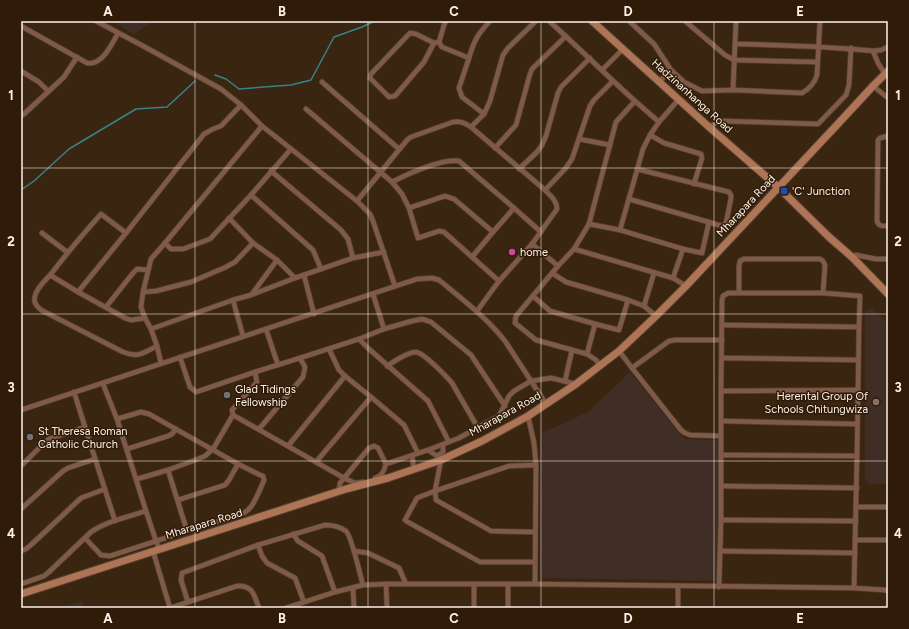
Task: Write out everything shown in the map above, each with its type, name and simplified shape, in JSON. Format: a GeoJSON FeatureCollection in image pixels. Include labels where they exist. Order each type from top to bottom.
{"type":"FeatureCollection","features":[{"type":"Feature","properties":{"kind":"main road","name":"Hadzinanhanga Road"},"geometry":{"type":"LineString","coordinates":[[592,21],[778,187],[829,237],[853,258],[888,294]]}},
{"type":"Feature","properties":{"kind":"main road","name":"Mharapara Road"},"geometry":{"type":"LineString","coordinates":[[21,594],[414,469],[482,441],[528,416],[600,366],[656,316],[887,73]]}},
{"type":"Feature","properties":{"kind":"street"},"geometry":{"type":"LineString","coordinates":[[96,21],[221,89],[241,105],[262,126],[357,202],[370,214],[396,286]]}},
{"type":"Feature","properties":{"kind":"street"},"geometry":{"type":"LineString","coordinates":[[446,21],[436,43],[424,62],[395,96],[392,98],[389,97],[370,78],[371,74],[410,33],[416,34],[436,43],[442,47],[469,58]]}},
{"type":"Feature","properties":{"kind":"street"},"geometry":{"type":"LineString","coordinates":[[484,114],[462,96],[459,88],[473,44],[481,31],[490,21]]}},
{"type":"Feature","properties":{"kind":"street"},"geometry":{"type":"LineString","coordinates":[[471,127],[484,114],[490,101],[503,55],[508,48],[536,21]]}},
{"type":"Feature","properties":{"kind":"street"},"geometry":{"type":"LineString","coordinates":[[549,21],[590,58],[612,81],[659,122]]}},
{"type":"Feature","properties":{"kind":"street"},"geometry":{"type":"LineString","coordinates":[[629,21],[654,44],[671,70],[684,82],[702,91],[733,90],[802,93],[806,91],[816,80],[820,21]]}},
{"type":"Feature","properties":{"kind":"street"},"geometry":{"type":"LineString","coordinates":[[685,21],[724,54],[734,60],[817,62]]}},
{"type":"Feature","properties":{"kind":"street"},"geometry":{"type":"LineString","coordinates":[[733,90],[736,21]]}},
{"type":"Feature","properties":{"kind":"street"},"geometry":{"type":"LineString","coordinates":[[21,26],[77,58],[92,64],[104,55],[110,48],[118,33]]}},
{"type":"Feature","properties":{"kind":"street"},"geometry":{"type":"LineString","coordinates":[[495,148],[516,125],[532,69],[566,36]]}},
{"type":"Feature","properties":{"kind":"street"},"geometry":{"type":"LineString","coordinates":[[735,44],[819,46],[873,51],[888,47]]}},
{"type":"Feature","properties":{"kind":"street"},"geometry":{"type":"LineString","coordinates":[[709,126],[719,121],[818,124],[846,95],[849,85],[851,48]]}},
{"type":"Feature","properties":{"kind":"street"},"geometry":{"type":"LineString","coordinates":[[602,70],[623,49]]}},
{"type":"Feature","properties":{"kind":"street"},"geometry":{"type":"LineString","coordinates":[[873,51],[878,63],[887,73]]}},
{"type":"Feature","properties":{"kind":"street"},"geometry":{"type":"LineString","coordinates":[[21,116],[64,77],[77,58]]}},
{"type":"Feature","properties":{"kind":"street"},"geometry":{"type":"LineString","coordinates":[[519,169],[537,152],[542,145],[560,87],[590,58]]}},
{"type":"Feature","properties":{"kind":"street"},"geometry":{"type":"LineString","coordinates":[[659,82],[671,70]]}},
{"type":"Feature","properties":{"kind":"street"},"geometry":{"type":"LineString","coordinates":[[21,71],[39,82],[48,91]]}},
{"type":"Feature","properties":{"kind":"street"},"geometry":{"type":"LineString","coordinates":[[545,190],[565,169],[572,159],[590,106],[612,81]]}},
{"type":"Feature","properties":{"kind":"street"},"geometry":{"type":"LineString","coordinates":[[322,82],[399,149]]}},
{"type":"Feature","properties":{"kind":"street"},"geometry":{"type":"LineString","coordinates":[[873,86],[888,98]]}},
{"type":"Feature","properties":{"kind":"street"},"geometry":{"type":"LineString","coordinates":[[620,230],[643,149],[659,122],[679,99]]}},
{"type":"Feature","properties":{"kind":"street"},"geometry":{"type":"LineString","coordinates":[[600,366],[596,360],[587,354],[536,340],[515,323],[516,316],[574,249],[589,224],[616,122],[635,101]]}},
{"type":"Feature","properties":{"kind":"street"},"geometry":{"type":"LineString","coordinates":[[78,292],[204,134],[221,126],[241,105]]}},
{"type":"Feature","properties":{"kind":"street"},"geometry":{"type":"LineString","coordinates":[[306,109],[392,182],[402,194],[409,208],[418,238],[439,231],[444,232],[500,281]]}},
{"type":"Feature","properties":{"kind":"street"},"geometry":{"type":"LineString","coordinates":[[357,202],[399,149],[411,137],[459,121],[466,123],[471,127],[545,190],[555,200],[557,209],[532,244],[500,281],[477,311]]}},
{"type":"Feature","properties":{"kind":"street"},"geometry":{"type":"LineString","coordinates":[[161,363],[151,328],[141,308],[143,292],[151,259],[262,126]]}},
{"type":"Feature","properties":{"kind":"street"},"geometry":{"type":"LineString","coordinates":[[650,135],[664,143],[701,154],[702,158],[694,184]]}},
{"type":"Feature","properties":{"kind":"street"},"geometry":{"type":"LineString","coordinates":[[888,136],[878,140],[877,190],[877,221],[881,226],[888,226]]}},
{"type":"Feature","properties":{"kind":"street"},"geometry":{"type":"LineString","coordinates":[[580,139],[610,145]]}},
{"type":"Feature","properties":{"kind":"street"},"geometry":{"type":"LineString","coordinates":[[165,243],[171,248],[183,249],[210,239],[291,149]]}},
{"type":"Feature","properties":{"kind":"street"},"geometry":{"type":"LineString","coordinates":[[392,182],[418,170],[452,160],[459,161],[541,232]]}},
{"type":"Feature","properties":{"kind":"street"},"geometry":{"type":"LineString","coordinates":[[629,199],[722,226],[726,223],[731,198],[729,192],[637,169]]}},
{"type":"Feature","properties":{"kind":"street"},"geometry":{"type":"LineString","coordinates":[[271,172],[341,230],[348,239],[353,258]]}},
{"type":"Feature","properties":{"kind":"street"},"geometry":{"type":"LineString","coordinates":[[251,195],[313,250],[321,269]]}},
{"type":"Feature","properties":{"kind":"street"},"geometry":{"type":"LineString","coordinates":[[409,208],[445,196],[454,199],[493,232]]}},
{"type":"Feature","properties":{"kind":"street"},"geometry":{"type":"LineString","coordinates":[[472,257],[514,208]]}},
{"type":"Feature","properties":{"kind":"street"},"geometry":{"type":"LineString","coordinates":[[126,233],[101,214],[67,252],[39,288],[34,301],[41,310],[130,355],[140,355],[157,346]]}},
{"type":"Feature","properties":{"kind":"street"},"geometry":{"type":"LineString","coordinates":[[229,218],[253,243],[277,260],[295,278]]}},
{"type":"Feature","properties":{"kind":"street"},"geometry":{"type":"LineString","coordinates":[[589,224],[620,230],[683,249],[702,252],[710,222]]}},
{"type":"Feature","properties":{"kind":"street"},"geometry":{"type":"LineString","coordinates":[[42,233],[67,252]]}},
{"type":"Feature","properties":{"kind":"street"},"geometry":{"type":"LineString","coordinates":[[143,292],[156,291],[191,282],[226,267],[235,262],[253,243]]}},
{"type":"Feature","properties":{"kind":"street"},"geometry":{"type":"LineString","coordinates":[[532,244],[558,266]]}},
{"type":"Feature","properties":{"kind":"street"},"geometry":{"type":"LineString","coordinates":[[574,249],[673,278],[686,286]]}},
{"type":"Feature","properties":{"kind":"street"},"geometry":{"type":"LineString","coordinates":[[673,278],[683,249]]}},
{"type":"Feature","properties":{"kind":"street"},"geometry":{"type":"LineString","coordinates":[[151,328],[251,295],[353,258],[384,252]]}},
{"type":"Feature","properties":{"kind":"street"},"geometry":{"type":"LineString","coordinates":[[856,255],[876,259],[888,259]]}},
{"type":"Feature","properties":{"kind":"street"},"geometry":{"type":"LineString","coordinates":[[739,293],[739,266],[740,261],[744,259],[820,259],[825,265],[823,293]]}},
{"type":"Feature","properties":{"kind":"street"},"geometry":{"type":"LineString","coordinates":[[251,295],[277,260]]}},
{"type":"Feature","properties":{"kind":"street"},"geometry":{"type":"LineString","coordinates":[[106,307],[137,269],[148,270]]}},
{"type":"Feature","properties":{"kind":"street"},"geometry":{"type":"LineString","coordinates":[[552,273],[566,282],[644,306],[656,316]]}},
{"type":"Feature","properties":{"kind":"street"},"geometry":{"type":"LineString","coordinates":[[644,306],[654,273]]}},
{"type":"Feature","properties":{"kind":"street"},"geometry":{"type":"LineString","coordinates":[[50,275],[78,292],[131,320],[145,318]]}},
{"type":"Feature","properties":{"kind":"street"},"geometry":{"type":"LineString","coordinates":[[304,275],[314,314]]}},
{"type":"Feature","properties":{"kind":"street"},"geometry":{"type":"LineString","coordinates":[[21,410],[417,279],[432,278],[439,280],[477,311],[498,332],[546,404]]}},
{"type":"Feature","properties":{"kind":"street"},"geometry":{"type":"LineString","coordinates":[[719,587],[723,296],[728,293],[823,293],[860,296],[858,327],[858,424],[854,588]]}},
{"type":"Feature","properties":{"kind":"street"},"geometry":{"type":"LineString","coordinates":[[373,294],[384,329]]}},
{"type":"Feature","properties":{"kind":"street"},"geometry":{"type":"LineString","coordinates":[[533,296],[550,310],[619,330],[628,300]]}},
{"type":"Feature","properties":{"kind":"street"},"geometry":{"type":"LineString","coordinates":[[233,300],[243,336]]}},
{"type":"Feature","properties":{"kind":"street"},"geometry":{"type":"LineString","coordinates":[[180,357],[190,387],[196,392],[359,339],[384,329],[412,320],[422,319],[431,322],[471,355],[505,406]]}},
{"type":"Feature","properties":{"kind":"street"},"geometry":{"type":"LineString","coordinates":[[587,354],[595,324]]}},
{"type":"Feature","properties":{"kind":"street"},"geometry":{"type":"LineString","coordinates":[[722,325],[858,327]]}},
{"type":"Feature","properties":{"kind":"street"},"geometry":{"type":"LineString","coordinates":[[266,328],[278,365]]}},
{"type":"Feature","properties":{"kind":"street"},"geometry":{"type":"LineString","coordinates":[[359,339],[428,402],[449,442]]}},
{"type":"Feature","properties":{"kind":"street"},"geometry":{"type":"LineString","coordinates":[[632,368],[669,341],[722,340]]}},
{"type":"Feature","properties":{"kind":"street"},"geometry":{"type":"LineString","coordinates":[[329,349],[339,370],[404,425],[418,453]]}},
{"type":"Feature","properties":{"kind":"street"},"geometry":{"type":"LineString","coordinates":[[565,381],[572,350]]}},
{"type":"Feature","properties":{"kind":"street"},"geometry":{"type":"LineString","coordinates":[[619,350],[685,434],[721,436]]}},
{"type":"Feature","properties":{"kind":"street"},"geometry":{"type":"LineString","coordinates":[[387,366],[404,355],[415,352],[421,354],[447,376],[478,428]]}},
{"type":"Feature","properties":{"kind":"street"},"geometry":{"type":"LineString","coordinates":[[259,429],[304,377],[305,367],[300,358]]}},
{"type":"Feature","properties":{"kind":"street"},"geometry":{"type":"LineString","coordinates":[[722,358],[858,360]]}},
{"type":"Feature","properties":{"kind":"street"},"geometry":{"type":"LineString","coordinates":[[137,479],[198,459],[205,456],[213,449],[233,415],[232,410],[257,382],[255,372]]}},
{"type":"Feature","properties":{"kind":"street"},"geometry":{"type":"LineString","coordinates":[[288,446],[345,376]]}},
{"type":"Feature","properties":{"kind":"street"},"geometry":{"type":"LineString","coordinates":[[386,464],[459,438],[500,416],[509,396],[531,381],[550,378],[576,384]]}},
{"type":"Feature","properties":{"kind":"street"},"geometry":{"type":"LineString","coordinates":[[103,384],[117,419],[156,541],[156,550],[170,608],[237,586],[250,589],[253,592],[259,608]]}},
{"type":"Feature","properties":{"kind":"street"},"geometry":{"type":"LineString","coordinates":[[721,391],[858,390]]}},
{"type":"Feature","properties":{"kind":"street"},"geometry":{"type":"LineString","coordinates":[[74,392],[115,521]]}},
{"type":"Feature","properties":{"kind":"street"},"geometry":{"type":"LineString","coordinates":[[316,462],[371,397]]}},
{"type":"Feature","properties":{"kind":"street"},"geometry":{"type":"LineString","coordinates":[[85,538],[102,555],[110,556],[239,515],[245,513],[252,506],[264,480],[263,476],[238,464],[149,414],[142,412],[117,419]]}},
{"type":"Feature","properties":{"kind":"street"},"geometry":{"type":"LineString","coordinates":[[233,415],[344,478],[355,483],[379,477],[384,471],[386,464],[378,448],[374,446],[369,448],[344,478],[340,483],[339,492]]}},
{"type":"Feature","properties":{"kind":"street"},"geometry":{"type":"LineString","coordinates":[[528,416],[534,443],[536,465],[535,584]]}},
{"type":"Feature","properties":{"kind":"street"},"geometry":{"type":"LineString","coordinates":[[721,421],[858,424]]}},
{"type":"Feature","properties":{"kind":"street"},"geometry":{"type":"LineString","coordinates":[[22,465],[49,439],[85,427]]}},
{"type":"Feature","properties":{"kind":"street"},"geometry":{"type":"LineString","coordinates":[[127,450],[168,436],[176,429]]}},
{"type":"Feature","properties":{"kind":"street"},"geometry":{"type":"LineString","coordinates":[[443,444],[443,452],[439,458],[434,491],[436,500],[491,530],[535,532]]}},
{"type":"Feature","properties":{"kind":"street"},"geometry":{"type":"LineString","coordinates":[[428,450],[439,458]]}},
{"type":"Feature","properties":{"kind":"street"},"geometry":{"type":"LineString","coordinates":[[721,455],[857,456]]}},
{"type":"Feature","properties":{"kind":"street"},"geometry":{"type":"LineString","coordinates":[[412,456],[414,469]]}},
{"type":"Feature","properties":{"kind":"street"},"geometry":{"type":"LineString","coordinates":[[21,458],[22,465]]}},
{"type":"Feature","properties":{"kind":"street"},"geometry":{"type":"LineString","coordinates":[[21,509],[63,471],[95,459]]}},
{"type":"Feature","properties":{"kind":"street"},"geometry":{"type":"LineString","coordinates":[[178,500],[225,485],[238,464]]}},
{"type":"Feature","properties":{"kind":"street"},"geometry":{"type":"LineString","coordinates":[[535,562],[480,562],[405,520],[417,498],[509,466],[536,465]]}},
{"type":"Feature","properties":{"kind":"street"},"geometry":{"type":"LineString","coordinates":[[168,470],[186,531]]}},
{"type":"Feature","properties":{"kind":"street"},"geometry":{"type":"LineString","coordinates":[[721,486],[856,488]]}},
{"type":"Feature","properties":{"kind":"street"},"geometry":{"type":"LineString","coordinates":[[21,551],[26,549],[81,498],[105,489]]}},
{"type":"Feature","properties":{"kind":"street"},"geometry":{"type":"LineString","coordinates":[[856,507],[888,507]]}},
{"type":"Feature","properties":{"kind":"street"},"geometry":{"type":"LineString","coordinates":[[21,584],[44,576],[96,528],[104,524],[146,511]]}},
{"type":"Feature","properties":{"kind":"street"},"geometry":{"type":"LineString","coordinates":[[721,520],[856,521]]}},
{"type":"Feature","properties":{"kind":"street"},"geometry":{"type":"LineString","coordinates":[[188,602],[181,580],[182,573],[258,545],[325,525],[335,525],[347,532],[354,551],[363,585]]}},
{"type":"Feature","properties":{"kind":"street"},"geometry":{"type":"LineString","coordinates":[[293,534],[298,542],[322,556],[335,592]]}},
{"type":"Feature","properties":{"kind":"street"},"geometry":{"type":"LineString","coordinates":[[855,540],[888,540]]}},
{"type":"Feature","properties":{"kind":"street"},"geometry":{"type":"LineString","coordinates":[[258,545],[262,556],[268,563],[295,578],[304,602]]}},
{"type":"Feature","properties":{"kind":"street"},"geometry":{"type":"LineString","coordinates":[[354,551],[368,553],[399,568],[406,584]]}},
{"type":"Feature","properties":{"kind":"street"},"geometry":{"type":"LineString","coordinates":[[720,551],[855,553]]}},
{"type":"Feature","properties":{"kind":"street"},"geometry":{"type":"LineString","coordinates":[[286,608],[335,592],[363,585],[386,584],[535,584],[854,588],[888,591]]}},
{"type":"Feature","properties":{"kind":"street"},"geometry":{"type":"LineString","coordinates":[[386,584],[386,608]]}},
{"type":"Feature","properties":{"kind":"street"},"geometry":{"type":"LineString","coordinates":[[474,584],[474,608]]}},
{"type":"Feature","properties":{"kind":"street"},"geometry":{"type":"LineString","coordinates":[[508,584],[508,608]]}},
{"type":"Feature","properties":{"kind":"street"},"geometry":{"type":"LineString","coordinates":[[678,586],[678,608]]}},
{"type":"Feature","properties":{"kind":"street"},"geometry":{"type":"LineString","coordinates":[[353,588],[354,608]]}},
{"type":"Feature","properties":{"kind":"shaded area"},"geometry":{"type":"Polygon","coordinates":[[[111,21],[153,21],[134,34],[111,21]]]}},
{"type":"Feature","properties":{"kind":"shaded area","name":"Herental Group Of Schools Chitungwiza"},"geometry":{"type":"Polygon","coordinates":[[[872,308],[888,323],[888,484],[869,484],[865,480],[865,310],[872,308]]]}},
{"type":"Feature","properties":{"kind":"shaded area"},"geometry":{"type":"Polygon","coordinates":[[[630,372],[684,439],[717,440],[719,446],[718,581],[542,578],[542,433],[588,412],[630,372]]]}},
{"type":"Feature","properties":{"kind":"shaded area"},"geometry":{"type":"Polygon","coordinates":[[[82,601],[84,608],[59,608],[82,601]]]}},
{"type":"Feature","properties":{"kind":"waterway"},"geometry":{"type":"LineString","coordinates":[[215,75],[226,79],[239,89],[291,85],[311,80],[334,37],[375,21]]}},
{"type":"Feature","properties":{"kind":"waterway"},"geometry":{"type":"LineString","coordinates":[[21,190],[34,181],[69,149],[136,109],[167,107],[195,81]]}},
{"type":"Feature","properties":{"kind":"place","name":"'C' Junction"},"geometry":{"type":"Point","coordinates":[784,191]}},
{"type":"Feature","properties":{"kind":"place","name":"home"},"geometry":{"type":"Point","coordinates":[512,252]}},
{"type":"Feature","properties":{"kind":"place","name":"Glad Tidings Fellowship"},"geometry":{"type":"Point","coordinates":[227,395]}},
{"type":"Feature","properties":{"kind":"place","name":"Herental Group Of Schools Chitungwiza"},"geometry":{"type":"Point","coordinates":[876,402]}},
{"type":"Feature","properties":{"kind":"place","name":"St Theresa Roman Catholic Church"},"geometry":{"type":"Point","coordinates":[30,437]}}]}
